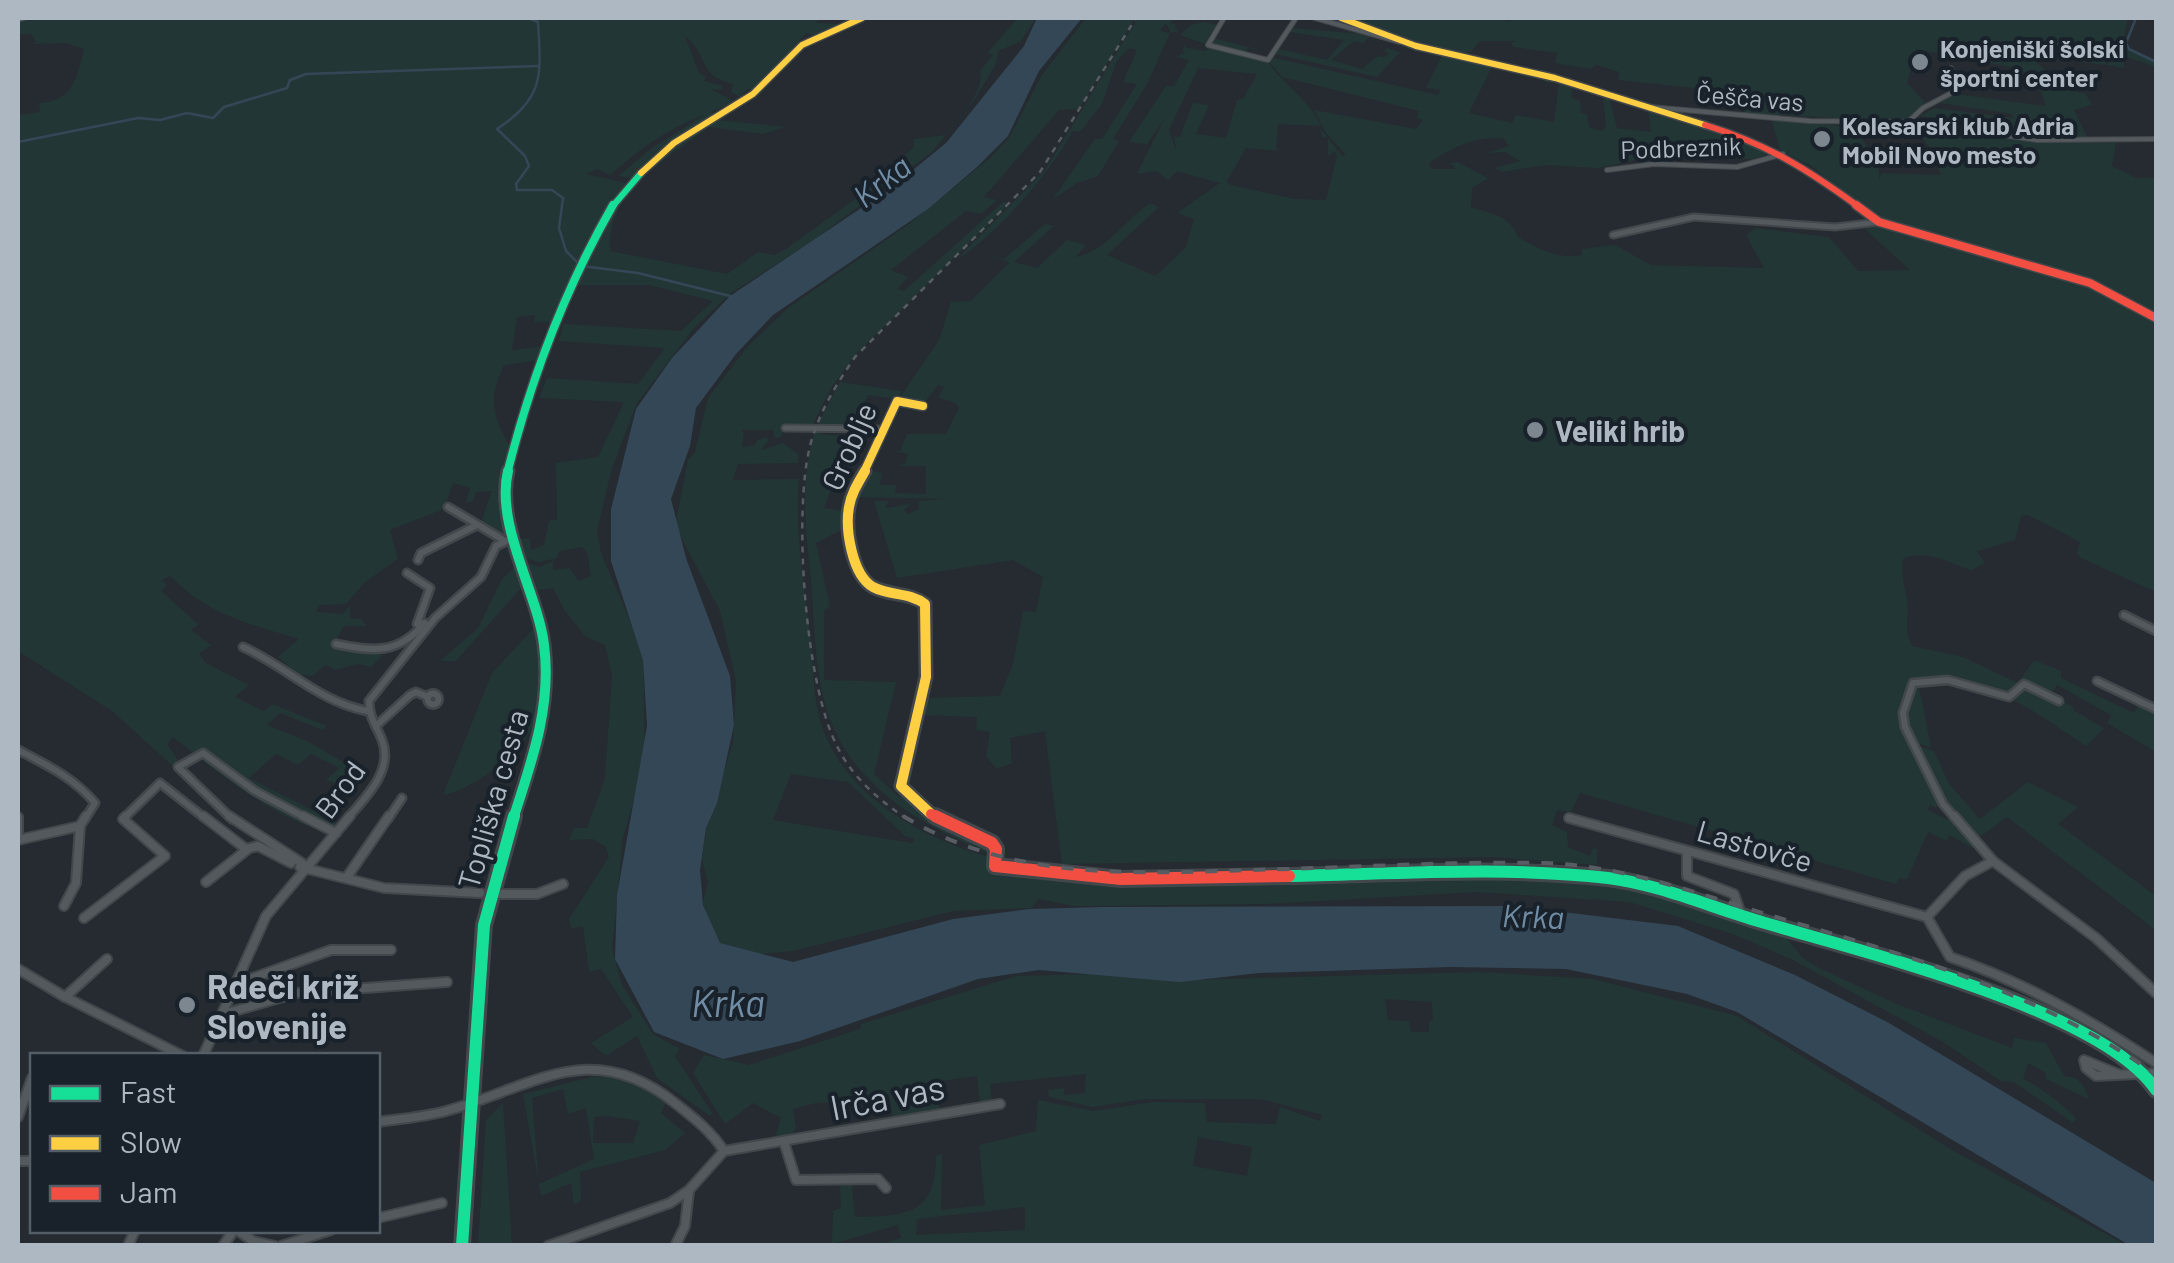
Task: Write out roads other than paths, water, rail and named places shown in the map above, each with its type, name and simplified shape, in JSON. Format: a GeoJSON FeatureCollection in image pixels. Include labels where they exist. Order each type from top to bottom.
{"type":"FeatureCollection","features":[{"type":"Feature","properties":{"kind":"street"},"geometry":{"type":"LineString","coordinates":[[18,20],[24,18]]}},
{"type":"Feature","properties":{"kind":"street","name":"Topliška cesta"},"geometry":{"type":"LineString","coordinates":[[462,1246],[477,988],[490,887],[534,750],[547,692],[547,650],[542,626],[508,540],[505,489],[514,448],[580,263],[614,203],[657,157],[754,94],[806,42],[862,18]]}},
{"type":"Feature","properties":{"kind":"street"},"geometry":{"type":"LineString","coordinates":[[1224,18],[1208,45],[1268,60],[1272,48],[1296,18]]}},
{"type":"Feature","properties":{"kind":"street"},"geometry":{"type":"LineString","coordinates":[[1315,18],[1544,75],[1740,135],[1783,154]]}},
{"type":"Feature","properties":{"kind":"street"},"geometry":{"type":"LineString","coordinates":[[1341,18],[1416,46]]}},
{"type":"Feature","properties":{"kind":"street"},"geometry":{"type":"LineString","coordinates":[[1908,122],[1923,108],[1959,89],[1951,68]]}},
{"type":"Feature","properties":{"kind":"street","name":"Češča vas"},"geometry":{"type":"LineString","coordinates":[[1648,108],[1810,120],[1908,122],[2037,140],[2156,139]]}},
{"type":"Feature","properties":{"kind":"street","name":"Podbreznik"},"geometry":{"type":"LineString","coordinates":[[1607,170],[1654,164],[1737,167],[1783,154],[1879,222],[2090,284],[2156,318]]}},
{"type":"Feature","properties":{"kind":"street"},"geometry":{"type":"LineString","coordinates":[[1613,235],[1686,218],[1734,218],[1828,228],[1879,222]]}},
{"type":"Feature","properties":{"kind":"street","name":"Groblje"},"geometry":{"type":"LineString","coordinates":[[924,406],[896,401],[878,429],[876,450],[855,485],[846,512],[866,581],[873,587],[916,594],[925,604],[926,677],[901,786],[928,813],[992,843],[996,849],[995,864],[1001,868],[1120,879],[1568,873],[1644,886],[1742,915]]}},
{"type":"Feature","properties":{"kind":"street"},"geometry":{"type":"LineString","coordinates":[[784,428],[878,429]]}},
{"type":"Feature","properties":{"kind":"street"},"geometry":{"type":"LineString","coordinates":[[448,508],[508,540]]}},
{"type":"Feature","properties":{"kind":"street"},"geometry":{"type":"LineString","coordinates":[[418,560],[421,553],[477,525]]}},
{"type":"Feature","properties":{"kind":"street"},"geometry":{"type":"LineString","coordinates":[[243,647],[271,659],[302,684],[351,708],[368,711],[374,691],[435,618],[481,577],[496,546],[508,540]]}},
{"type":"Feature","properties":{"kind":"street"},"geometry":{"type":"LineString","coordinates":[[407,573],[430,588],[417,618],[418,624],[424,624]]}},
{"type":"Feature","properties":{"kind":"street"},"geometry":{"type":"LineString","coordinates":[[2124,615],[2156,631]]}},
{"type":"Feature","properties":{"kind":"street"},"geometry":{"type":"LineString","coordinates":[[336,644],[387,654],[407,643],[435,618]]}},
{"type":"Feature","properties":{"kind":"street"},"geometry":{"type":"LineString","coordinates":[[2059,700],[2024,684],[2009,696],[1968,684],[1922,678],[1913,683],[1904,713],[1905,727],[1943,804],[1993,860],[2096,938],[2156,993]]}},
{"type":"Feature","properties":{"kind":"street"},"geometry":{"type":"LineString","coordinates":[[2097,682],[2156,708]]}},
{"type":"Feature","properties":{"kind":"street","name":"Brod"},"geometry":{"type":"LineString","coordinates":[[376,726],[410,695],[416,692],[428,697]]}},
{"type":"Feature","properties":{"kind":"street","name":"Brod"},"geometry":{"type":"LineString","coordinates":[[205,1053],[266,916],[300,866],[336,833],[384,769],[384,744],[368,711]]}},
{"type":"Feature","properties":{"kind":"street"},"geometry":{"type":"LineString","coordinates":[[18,750],[78,784],[94,802],[80,826],[76,882],[64,906]]}},
{"type":"Feature","properties":{"kind":"street"},"geometry":{"type":"LineString","coordinates":[[300,866],[232,820],[178,767],[204,752],[255,791],[336,833]]}},
{"type":"Feature","properties":{"kind":"street"},"geometry":{"type":"LineString","coordinates":[[84,918],[165,856],[123,819],[160,783],[249,848]]}},
{"type":"Feature","properties":{"kind":"street","name":"Brod"},"geometry":{"type":"LineString","coordinates":[[347,877],[402,798]]}},
{"type":"Feature","properties":{"kind":"street"},"geometry":{"type":"LineString","coordinates":[[18,817],[18,840],[80,826]]}},
{"type":"Feature","properties":{"kind":"street","name":"Lastovče"},"geometry":{"type":"LineString","coordinates":[[1569,818],[1927,917]]}},
{"type":"Feature","properties":{"kind":"street"},"geometry":{"type":"LineString","coordinates":[[206,882],[249,848],[258,846],[300,866],[406,891],[480,894]]}},
{"type":"Feature","properties":{"kind":"street"},"geometry":{"type":"LineString","coordinates":[[1687,852],[1687,876],[1734,894],[1742,915],[1970,984],[2075,1028],[2151,1074],[2156,1090]]}},
{"type":"Feature","properties":{"kind":"street"},"geometry":{"type":"LineString","coordinates":[[1993,860],[1959,883],[1927,917],[1950,957],[1991,971],[2084,1016],[2156,1063]]}},
{"type":"Feature","properties":{"kind":"street"},"geometry":{"type":"LineString","coordinates":[[500,894],[537,894],[564,884]]}},
{"type":"Feature","properties":{"kind":"street"},"geometry":{"type":"LineString","coordinates":[[236,984],[301,956],[364,945],[390,950]]}},
{"type":"Feature","properties":{"kind":"street"},"geometry":{"type":"LineString","coordinates":[[65,997],[108,959]]}},
{"type":"Feature","properties":{"kind":"street"},"geometry":{"type":"LineString","coordinates":[[18,970],[177,1053]]}},
{"type":"Feature","properties":{"kind":"street"},"geometry":{"type":"LineString","coordinates":[[223,1014],[297,993],[447,982]]}},
{"type":"Feature","properties":{"kind":"street"},"geometry":{"type":"LineString","coordinates":[[380,1122],[444,1112],[557,1073],[592,1068],[620,1070],[651,1086],[692,1114],[721,1142],[724,1151],[689,1190],[670,1202],[548,1246]]}},
{"type":"Feature","properties":{"kind":"street"},"geometry":{"type":"LineString","coordinates":[[2118,1074],[2151,1074]]}},
{"type":"Feature","properties":{"kind":"street"},"geometry":{"type":"LineString","coordinates":[[18,1118],[30,1084]]}},
{"type":"Feature","properties":{"kind":"street","name":"Irča vas"},"geometry":{"type":"LineString","coordinates":[[724,1151],[1000,1104]]}},
{"type":"Feature","properties":{"kind":"street"},"geometry":{"type":"LineString","coordinates":[[784,1142],[796,1180],[822,1176],[858,1181],[878,1179],[886,1188]]}},
{"type":"Feature","properties":{"kind":"street"},"geometry":{"type":"LineString","coordinates":[[675,1246],[685,1226],[689,1190]]}},
{"type":"Feature","properties":{"kind":"street"},"geometry":{"type":"LineString","coordinates":[[380,1218],[442,1204]]}},
{"type":"Feature","properties":{"kind":"street"},"geometry":{"type":"LineString","coordinates":[[241,1233],[253,1241],[278,1246],[321,1233]]}},
{"type":"Feature","properties":{"kind":"water","name":"Krka"},"geometry":{"type":"Polygon","coordinates":[[[1037,18],[1082,18],[1039,71],[1008,136],[928,209],[773,315],[736,354],[696,408],[690,446],[671,499],[686,558],[730,676],[734,725],[717,803],[706,828],[700,870],[703,905],[720,943],[793,962],[953,919],[1029,909],[1103,907],[1513,906],[1678,926],[1795,975],[1889,1023],[2156,1183],[2156,1245],[2129,1245],[1737,1012],[1687,994],[1566,969],[1450,967],[1259,973],[1180,982],[1039,970],[978,979],[800,1041],[723,1059],[654,1032],[615,959],[617,895],[647,726],[643,660],[611,561],[611,509],[636,409],[672,358],[730,296],[891,188],[946,143],[1024,46],[1037,18]]]}},
{"type":"Feature","properties":{"kind":"waterway"},"geometry":{"type":"LineString","coordinates":[[528,18],[538,22],[537,84],[524,107],[497,129],[525,156],[529,166],[516,184],[517,190],[552,190],[563,198],[559,228],[566,251],[581,266],[638,273],[730,296]]}},
{"type":"Feature","properties":{"kind":"waterway"},"geometry":{"type":"LineString","coordinates":[[2136,18],[2126,43],[2129,49],[2156,62]]}},
{"type":"Feature","properties":{"kind":"waterway"},"geometry":{"type":"LineString","coordinates":[[18,142],[138,118],[160,120],[187,113],[213,118],[224,107],[287,88],[290,80],[306,74],[538,66]]}},
{"type":"Feature","properties":{"kind":"railway"},"geometry":{"type":"LineString","coordinates":[[903,816],[851,769],[838,748],[817,684],[803,554],[805,475],[810,446],[829,399],[855,357],[1040,172],[1136,18]]}},
{"type":"Feature","properties":{"kind":"railway"},"geometry":{"type":"LineString","coordinates":[[903,816],[943,837],[985,852],[1071,869],[1160,872],[1545,863],[1629,874],[1969,978],[2065,1020],[2156,1075]]}},
{"type":"Feature","properties":{"kind":"railway"},"geometry":{"type":"LineString","coordinates":[[903,816],[907,819]]}},
{"type":"Feature","properties":{"kind":"place","name":"Konjeniški šolski športni center"},"geometry":{"type":"Point","coordinates":[1920,62]}},
{"type":"Feature","properties":{"kind":"place","name":"Kolesarski klub Adria Mobil Novo mesto"},"geometry":{"type":"Point","coordinates":[1822,139]}},
{"type":"Feature","properties":{"kind":"place","name":"Veliki hrib"},"geometry":{"type":"Point","coordinates":[1535,430]}},
{"type":"Feature","properties":{"kind":"place","name":"Rdeči križ Slovenije"},"geometry":{"type":"Point","coordinates":[187,1005]}}]}
